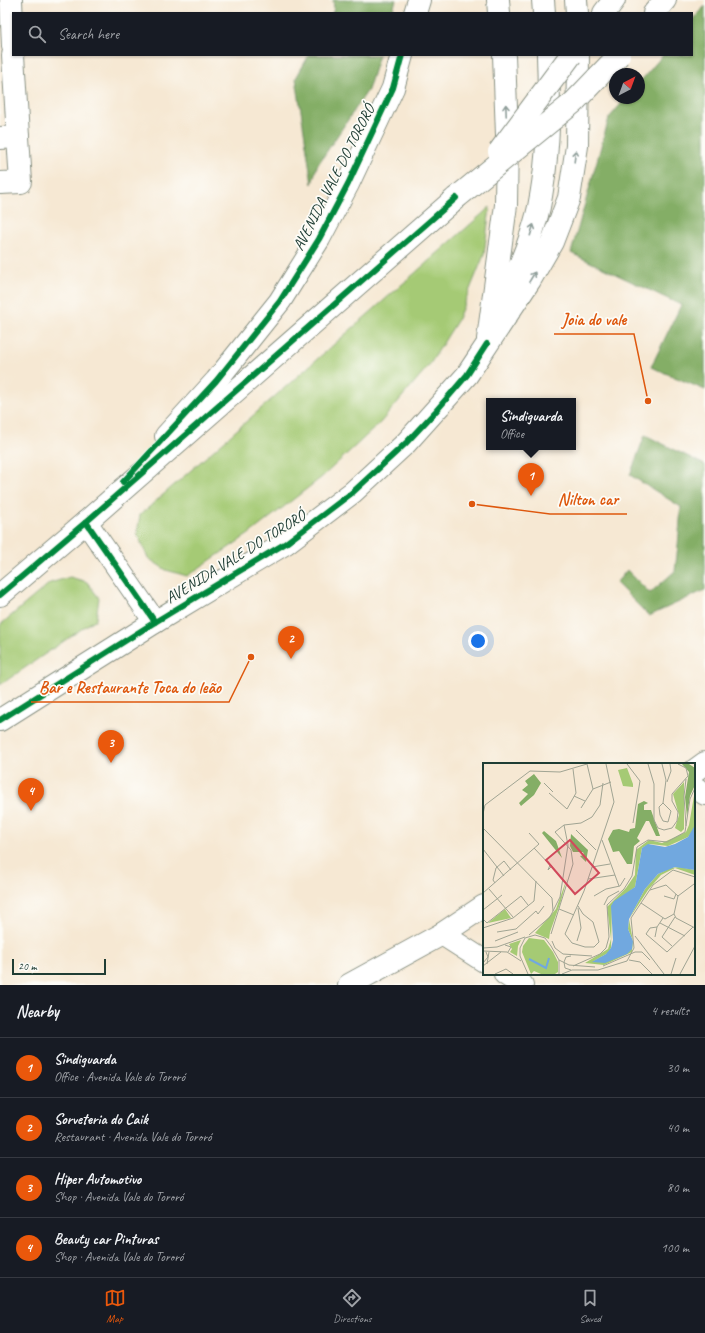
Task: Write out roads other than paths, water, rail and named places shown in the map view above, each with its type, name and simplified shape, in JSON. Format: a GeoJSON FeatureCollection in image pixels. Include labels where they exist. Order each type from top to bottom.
{"type":"FeatureCollection","features":[{"type":"Feature","properties":{"kind":"street"},"geometry":{"type":"LineString","coordinates":[[11,0],[12,23]]}},
{"type":"Feature","properties":{"kind":"street"},"geometry":{"type":"LineString","coordinates":[[415,12],[419,0]]}},
{"type":"Feature","properties":{"kind":"street"},"geometry":{"type":"LineString","coordinates":[[498,0],[499,12]]}},
{"type":"Feature","properties":{"kind":"street"},"geometry":{"type":"LineString","coordinates":[[542,0],[544,12]]}},
{"type":"Feature","properties":{"kind":"street"},"geometry":{"type":"LineString","coordinates":[[576,0],[577,12]]}},
{"type":"Feature","properties":{"kind":"street"},"geometry":{"type":"LineString","coordinates":[[605,12],[614,0]]}},
{"type":"Feature","properties":{"kind":"street"},"geometry":{"type":"LineString","coordinates":[[655,12],[665,0]]}},
{"type":"Feature","properties":{"kind":"street"},"geometry":{"type":"LineString","coordinates":[[0,183],[21,182],[9,138],[14,56]]}},
{"type":"Feature","properties":{"kind":"street","name":"AVENIDA VALE DO TORORÓ"},"geometry":{"type":"LineString","coordinates":[[86,522],[216,381],[280,301],[319,239],[348,184],[392,88],[402,56]]}},
{"type":"Feature","properties":{"kind":"street","name":"AVENIDA VALE DO TORORÓ"},"geometry":{"type":"LineString","coordinates":[[487,344],[506,205],[507,135],[504,56]]}},
{"type":"Feature","properties":{"kind":"street"},"geometry":{"type":"LineString","coordinates":[[487,344],[526,249],[539,208],[545,168],[550,97],[548,56]]}},
{"type":"Feature","properties":{"kind":"street"},"geometry":{"type":"LineString","coordinates":[[482,176],[570,56]]}},
{"type":"Feature","properties":{"kind":"street","name":"AVENIDA VALE DO TORORÓ"},"geometry":{"type":"LineString","coordinates":[[0,720],[155,622],[286,543],[353,492],[406,443],[436,411],[467,375],[530,280],[552,242],[569,198],[577,146],[578,56]]}},
{"type":"Feature","properties":{"kind":"street","name":"AVENIDA VALE DO TORORÓ"},"geometry":{"type":"LineString","coordinates":[[0,595],[86,522],[456,198],[574,102],[618,56]]}},
{"type":"Feature","properties":{"kind":"street"},"geometry":{"type":"LineString","coordinates":[[86,522],[155,622]]}},
{"type":"Feature","properties":{"kind":"street"},"geometry":{"type":"LineString","coordinates":[[695,770],[705,763]]}},
{"type":"Feature","properties":{"kind":"street"},"geometry":{"type":"LineString","coordinates":[[695,788],[705,794]]}},
{"type":"Feature","properties":{"kind":"street"},"geometry":{"type":"LineString","coordinates":[[349,985],[442,934],[483,907]]}},
{"type":"Feature","properties":{"kind":"street"},"geometry":{"type":"LineString","coordinates":[[442,934],[483,960]]}},
{"type":"Feature","properties":{"kind":"street"},"geometry":{"type":"LineString","coordinates":[[507,975],[522,985]]}},
{"type":"Feature","properties":{"kind":"place","name":"Joia do vale"},"geometry":{"type":"Point","coordinates":[648,401]}},
{"type":"Feature","properties":{"kind":"place","name":"Sindiguarda"},"geometry":{"type":"Point","coordinates":[531,496]}},
{"type":"Feature","properties":{"kind":"place","name":"Nilton car"},"geometry":{"type":"Point","coordinates":[472,504]}},
{"type":"Feature","properties":{"kind":"place","name":"Bar e Restaurante Toca do leão"},"geometry":{"type":"Point","coordinates":[251,657]}},
{"type":"Feature","properties":{"kind":"place","name":"Sorveteria do Caik"},"geometry":{"type":"Point","coordinates":[291,659]}},
{"type":"Feature","properties":{"kind":"place","name":"Hiper Automotivo"},"geometry":{"type":"Point","coordinates":[111,763]}},
{"type":"Feature","properties":{"kind":"place","name":"Beauty car Pinturas"},"geometry":{"type":"Point","coordinates":[31,811]}}]}
